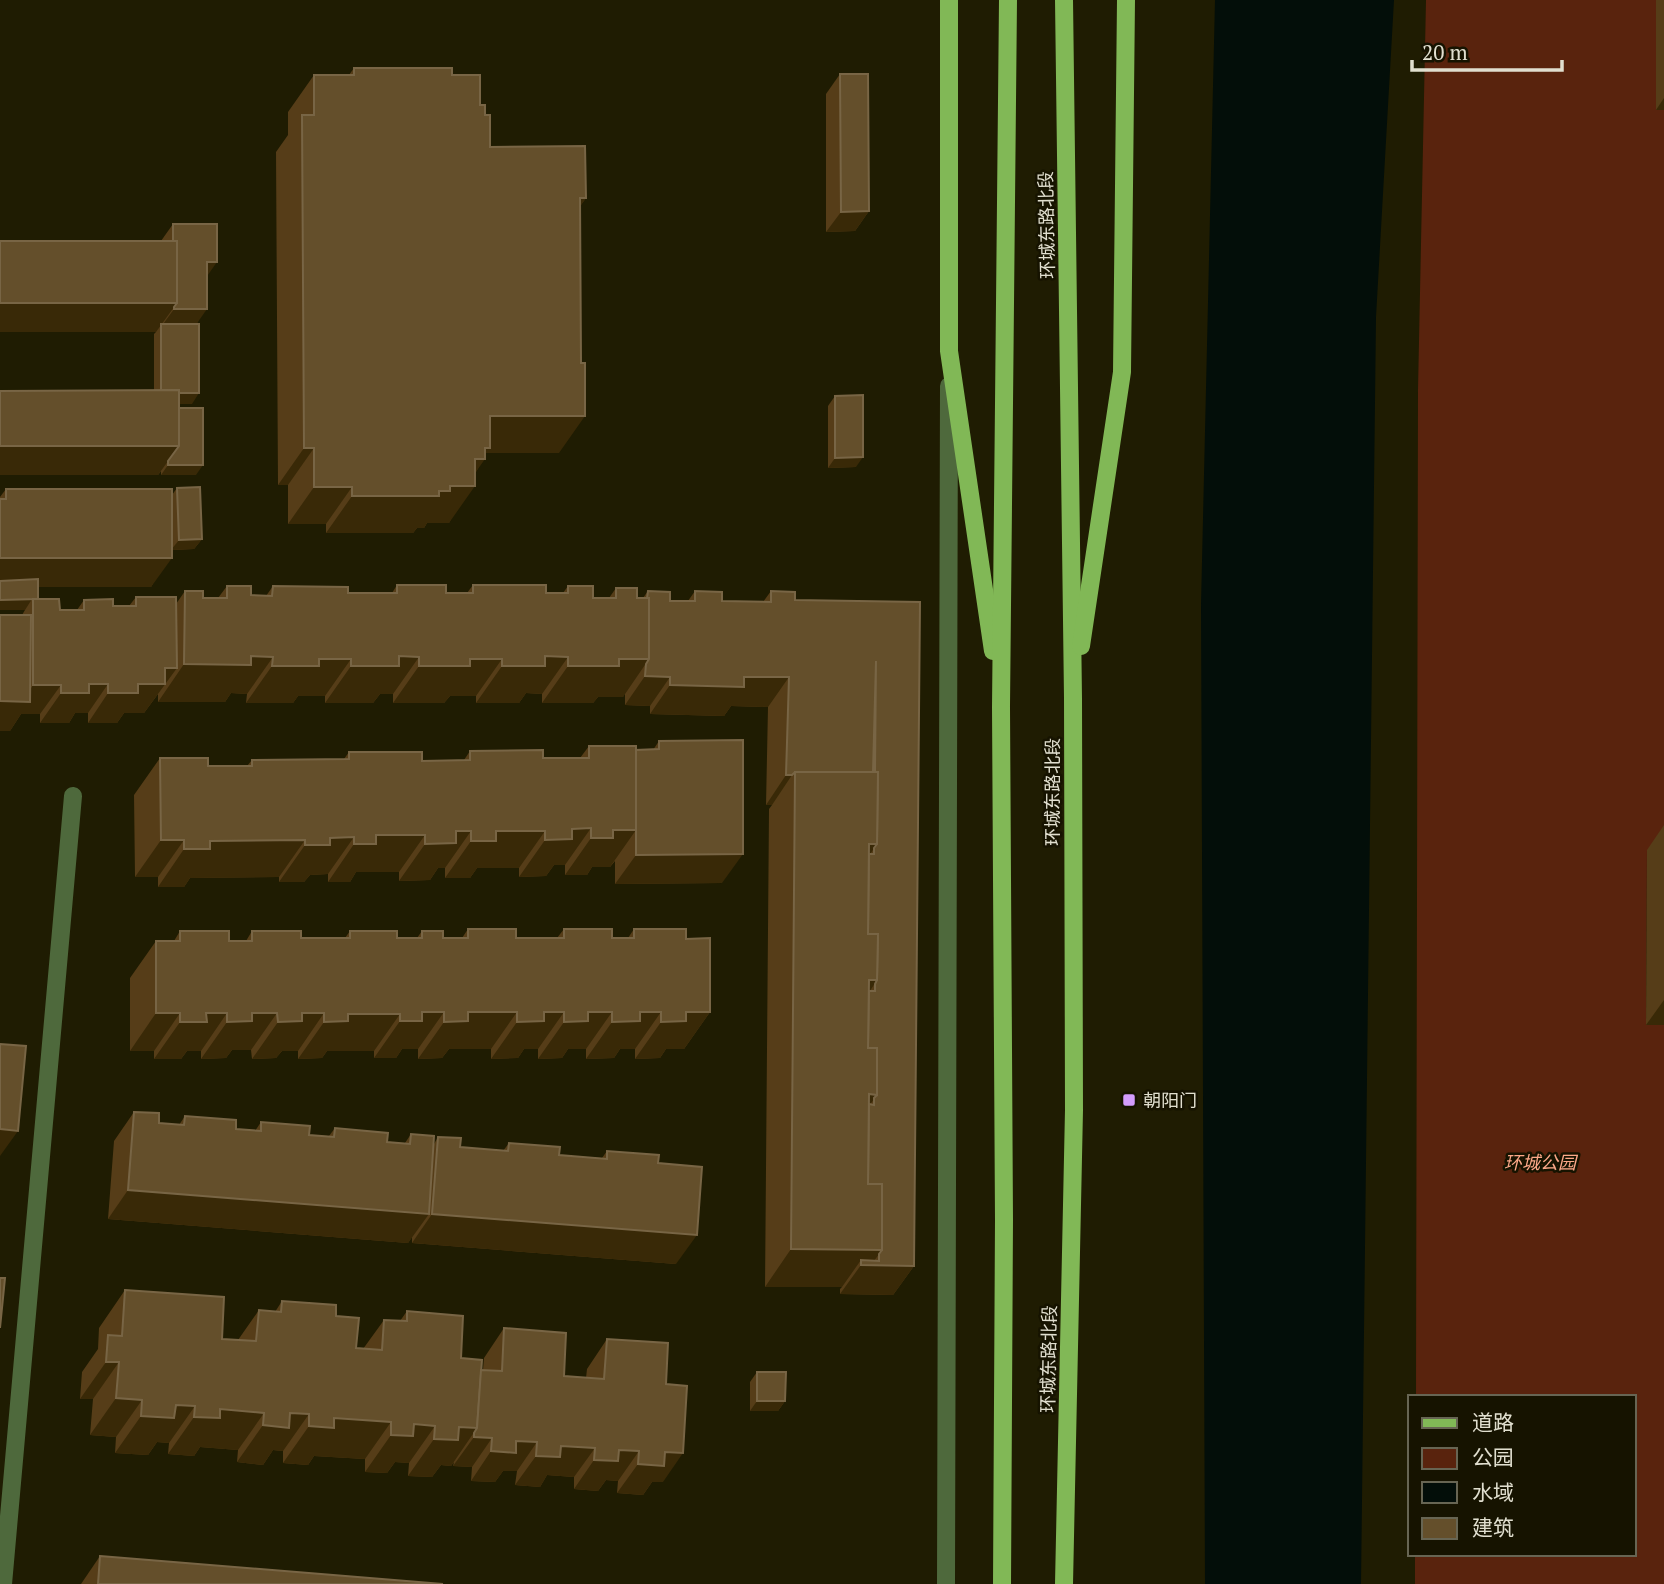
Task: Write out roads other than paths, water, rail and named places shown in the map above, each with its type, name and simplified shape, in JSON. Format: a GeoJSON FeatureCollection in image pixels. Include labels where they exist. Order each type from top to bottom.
{"type":"FeatureCollection","features":[{"type":"Feature","properties":{"kind":"main road"},"geometry":{"type":"LineString","coordinates":[[949,0],[949,351],[1001,707]]}},
{"type":"Feature","properties":{"kind":"main road"},"geometry":{"type":"LineString","coordinates":[[1002,1584],[1004,1206],[1001,707],[1008,0]]}},
{"type":"Feature","properties":{"kind":"main road","name":"环城东路北段"},"geometry":{"type":"LineString","coordinates":[[1064,0],[1073,698],[1074,1110],[1064,1584]]}},
{"type":"Feature","properties":{"kind":"main road"},"geometry":{"type":"LineString","coordinates":[[1073,698],[1122,372],[1126,0]]}},
{"type":"Feature","properties":{"kind":"street"},"geometry":{"type":"LineString","coordinates":[[946,1584],[949,351]]}},
{"type":"Feature","properties":{"kind":"street"},"geometry":{"type":"LineString","coordinates":[[3,1584],[74,796]]}},
{"type":"Feature","properties":{"kind":"water"},"geometry":{"type":"Polygon","coordinates":[[[1215,0],[1394,0],[1376,317],[1361,1584],[1205,1584],[1201,605],[1215,0]]]}},
{"type":"Feature","properties":{"kind":"place","name":"朝阳门"},"geometry":{"type":"Point","coordinates":[1129,1100]}},
{"type":"Feature","properties":{"kind":"park label","name":"环城公园"},"geometry":{"type":"Point","coordinates":[1540,1162]}}]}
